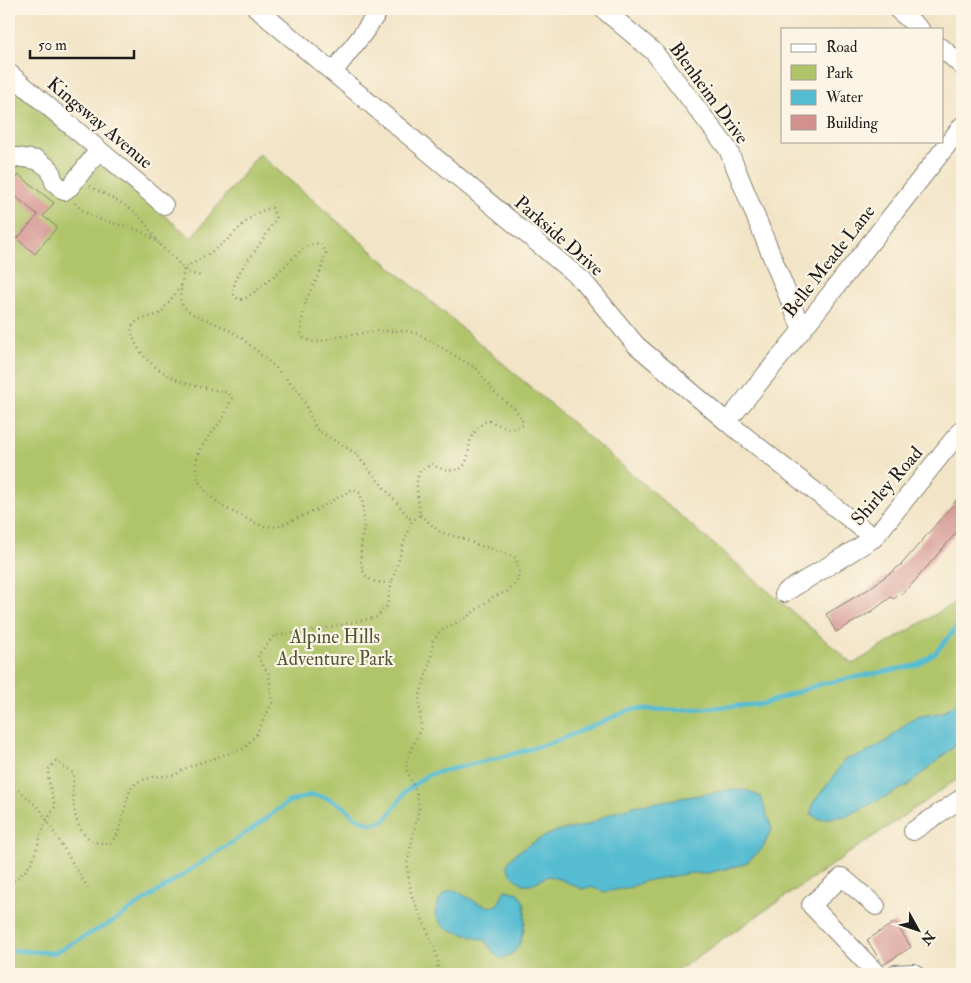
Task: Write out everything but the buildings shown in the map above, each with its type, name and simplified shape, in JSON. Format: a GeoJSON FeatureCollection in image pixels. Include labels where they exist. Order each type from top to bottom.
{"type":"FeatureCollection","features":[{"type":"Feature","properties":{"kind":"street","name":"Parkside Drive"},"geometry":{"type":"LineString","coordinates":[[257,9],[583,281],[636,345],[727,422],[874,538]]}},
{"type":"Feature","properties":{"kind":"street"},"geometry":{"type":"LineString","coordinates":[[333,72],[380,9]]}},
{"type":"Feature","properties":{"kind":"street","name":"Blenheim Drive"},"geometry":{"type":"LineString","coordinates":[[603,9],[654,52],[728,149],[802,330]]}},
{"type":"Feature","properties":{"kind":"street"},"geometry":{"type":"LineString","coordinates":[[897,9],[919,28]]}},
{"type":"Feature","properties":{"kind":"street"},"geometry":{"type":"LineString","coordinates":[[944,50],[962,66]]}},
{"type":"Feature","properties":{"kind":"street","name":"Kingsway Avenue"},"geometry":{"type":"LineString","coordinates":[[9,73],[164,205]]}},
{"type":"Feature","properties":{"kind":"street","name":"Belle Meade Lane"},"geometry":{"type":"LineString","coordinates":[[727,422],[802,330],[962,126]]}},
{"type":"Feature","properties":{"kind":"street"},"geometry":{"type":"LineString","coordinates":[[9,162],[16,157],[37,160],[50,169],[54,182],[64,190],[70,187],[99,150]]}},
{"type":"Feature","properties":{"kind":"street","name":"Shirley Road"},"geometry":{"type":"LineString","coordinates":[[784,593],[874,538],[962,429]]}},
{"type":"Feature","properties":{"kind":"street"},"geometry":{"type":"LineString","coordinates":[[913,832],[962,798]]}},
{"type":"Feature","properties":{"kind":"street"},"geometry":{"type":"LineString","coordinates":[[876,906],[842,878],[811,904],[877,974]]}},
{"type":"Feature","properties":{"kind":"street"},"geometry":{"type":"LineString","coordinates":[[895,974],[914,973]]}},
{"type":"Feature","properties":{"kind":"path"},"geometry":{"type":"LineString","coordinates":[[64,190],[78,207],[93,217],[147,233],[189,273],[202,276]]}},
{"type":"Feature","properties":{"kind":"path"},"geometry":{"type":"LineString","coordinates":[[412,521],[355,454],[316,429],[300,393],[280,371],[242,338],[226,328],[190,313],[183,306],[180,299],[184,268],[226,240],[239,227],[265,209],[272,208],[276,218],[258,247],[238,272],[234,285],[234,294],[239,300],[248,296],[267,282],[288,264],[300,250],[311,244],[320,243],[326,253],[319,275],[306,300],[303,313],[302,333],[304,338],[309,341],[319,342],[331,338],[392,330],[419,334],[477,369],[496,394],[515,409],[522,419],[522,425],[510,429],[487,420],[479,425],[470,439],[470,447],[464,467],[459,470],[448,471],[432,464],[421,470],[418,475],[420,515],[440,532],[516,558],[519,569],[518,580],[508,591],[493,597],[467,617],[440,631],[433,641],[431,659],[419,698],[420,728],[408,757],[406,769],[408,778],[417,794],[420,808],[414,826],[407,864],[408,879],[411,894],[434,946],[438,962],[438,974]]}},
{"type":"Feature","properties":{"kind":"path"},"geometry":{"type":"LineString","coordinates":[[181,286],[160,314],[138,320],[131,327],[132,336],[138,348],[162,373],[201,387],[228,392],[232,398],[223,418],[199,450],[196,470],[199,482],[207,493],[223,507],[262,526],[277,527],[314,512],[344,493],[353,490],[360,493],[364,524],[360,559],[364,573],[372,581],[385,584],[392,581]]}},
{"type":"Feature","properties":{"kind":"path"},"geometry":{"type":"LineString","coordinates":[[9,883],[21,876],[33,861],[47,820],[55,807],[48,782],[48,770],[56,761],[74,774],[74,815],[78,828],[92,841],[110,844],[118,834],[130,789],[138,782],[151,776],[175,775],[196,764],[245,748],[257,733],[272,703],[269,674],[258,655],[274,636],[317,630],[378,617],[387,606],[392,581],[412,521],[420,515]]}},
{"type":"Feature","properties":{"kind":"path"},"geometry":{"type":"LineString","coordinates":[[9,787],[21,792],[30,799],[47,820],[89,890]]}},
{"type":"Feature","properties":{"kind":"green space","name":"Alpine Hills Adventure Park"},"geometry":{"type":"Polygon","coordinates":[[[9,85],[191,238],[259,154],[853,664],[962,598],[962,776],[672,974],[9,974],[9,85]]]}},
{"type":"Feature","properties":{"kind":"water"},"geometry":{"type":"Polygon","coordinates":[[[962,701],[962,740],[907,786],[847,816],[818,819],[811,814],[813,803],[844,760],[864,754],[885,742],[908,722],[920,716],[941,713],[962,701]]]}},
{"type":"Feature","properties":{"kind":"water"},"geometry":{"type":"Polygon","coordinates":[[[734,789],[749,791],[761,797],[772,829],[762,849],[745,864],[704,874],[691,873],[645,881],[631,887],[605,892],[590,887],[582,889],[548,876],[532,884],[523,884],[509,871],[507,864],[516,853],[537,840],[557,831],[585,826],[611,813],[634,806],[734,789]]]}},
{"type":"Feature","properties":{"kind":"water"},"geometry":{"type":"Polygon","coordinates":[[[454,890],[482,905],[488,906],[498,904],[505,890],[519,893],[525,906],[524,926],[519,945],[512,954],[501,959],[495,955],[486,941],[445,928],[435,914],[443,895],[454,890]]]}},
{"type":"Feature","properties":{"kind":"waterway"},"geometry":{"type":"LineString","coordinates":[[9,950],[54,953],[112,922],[252,829],[288,802],[312,795],[327,798],[343,806],[355,817],[371,824],[385,820],[405,792],[427,775],[506,756],[557,741],[632,709],[679,710],[763,704],[821,684],[918,665],[936,652],[962,621]]}}]}
